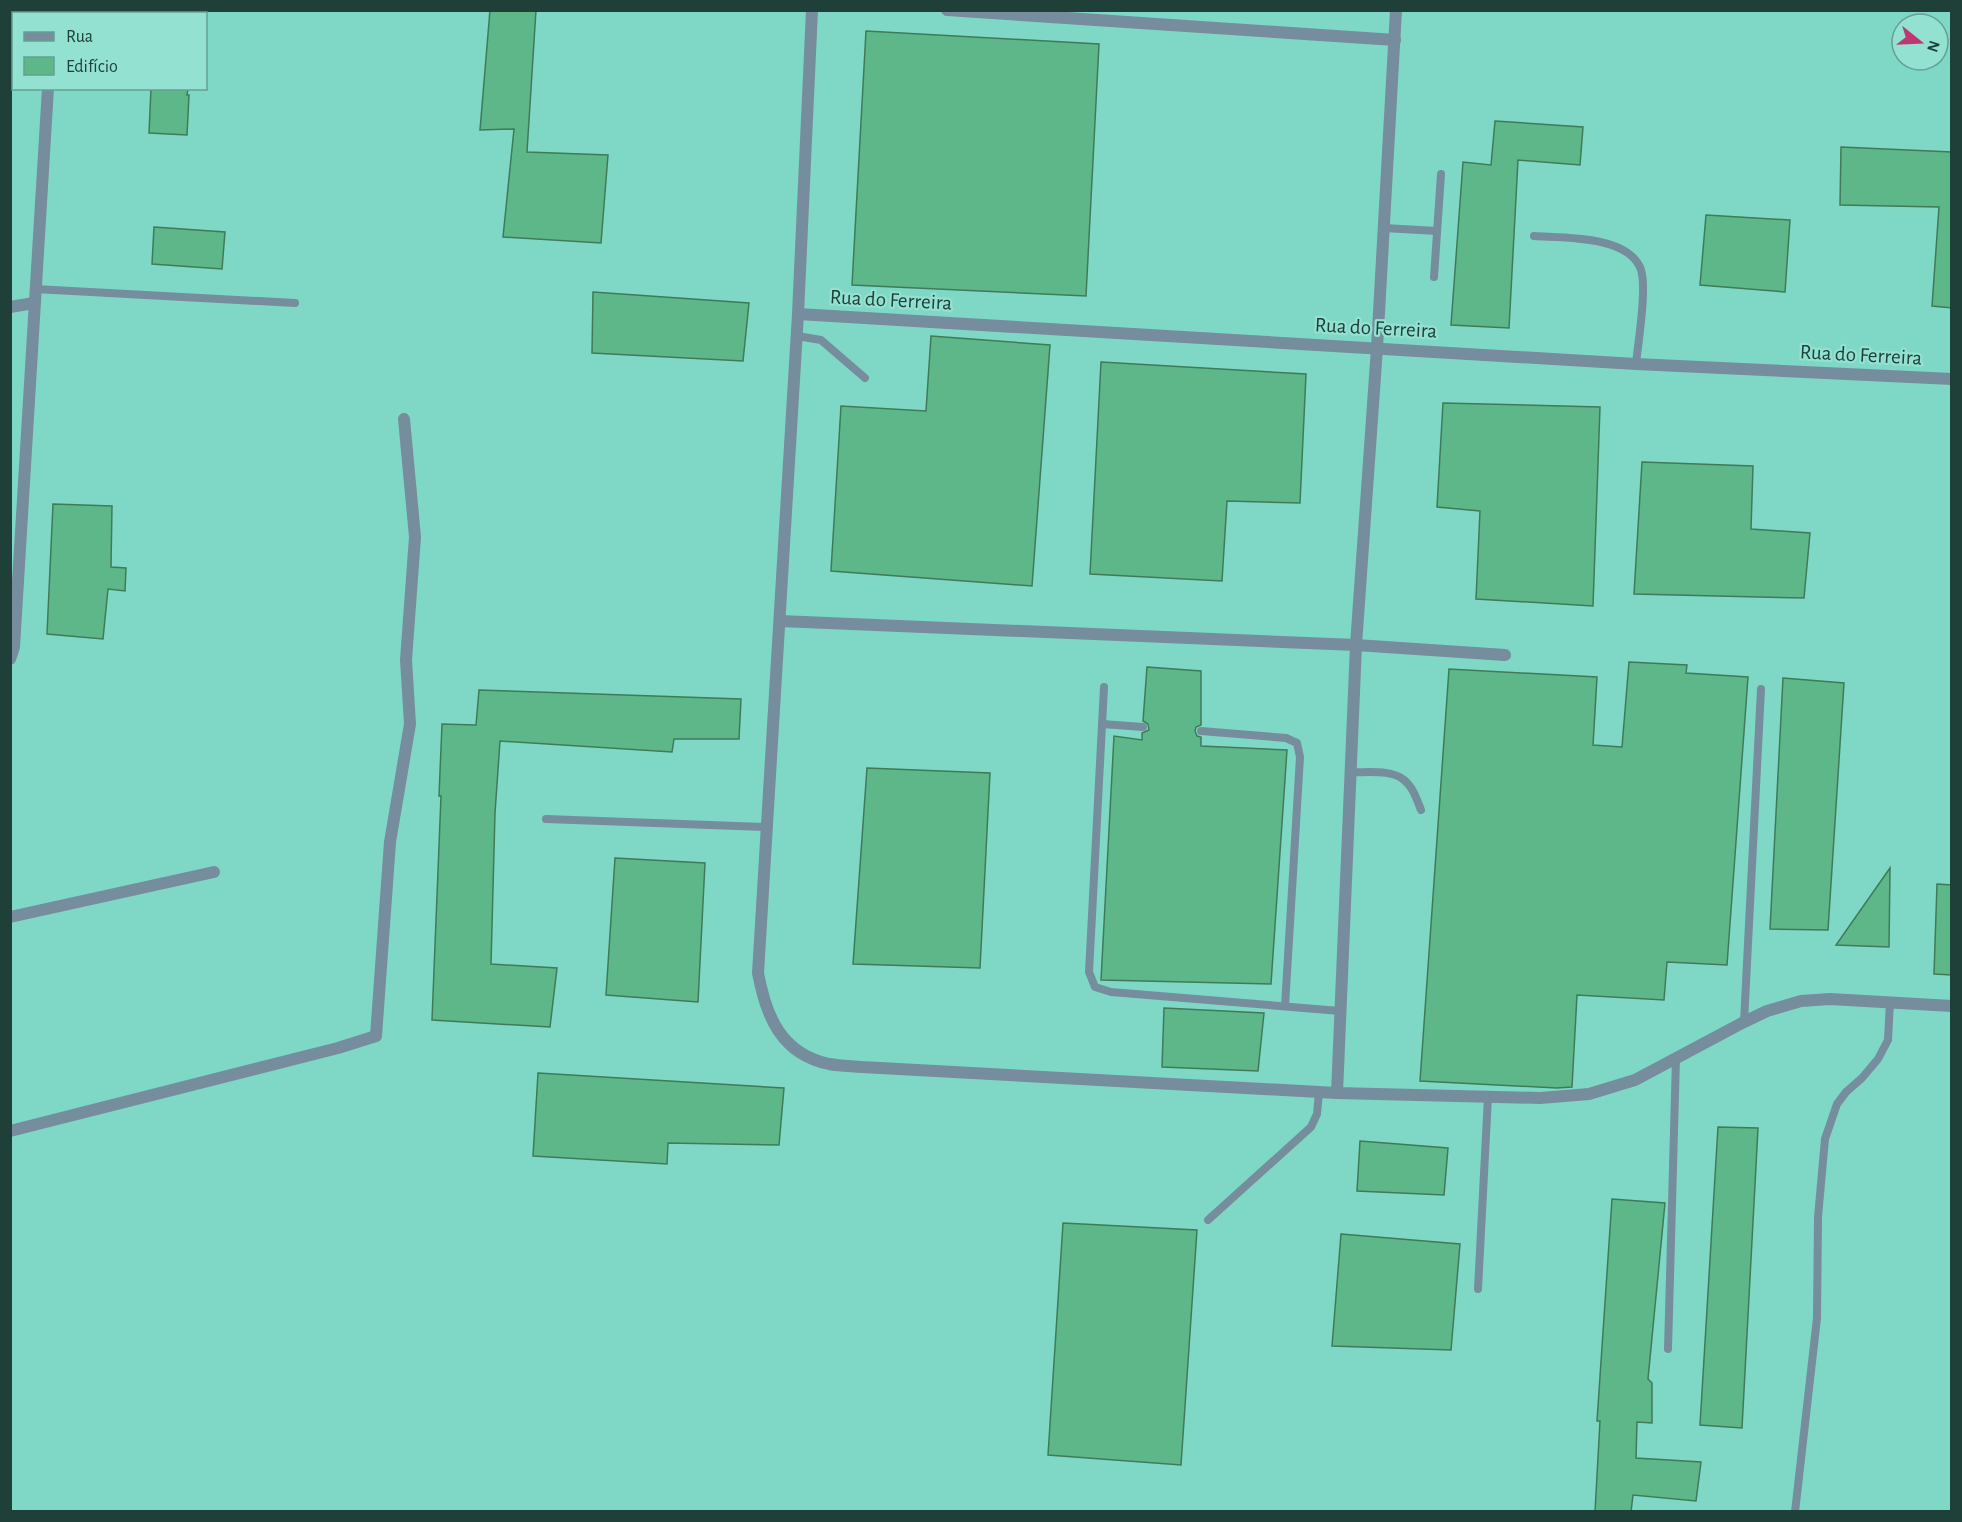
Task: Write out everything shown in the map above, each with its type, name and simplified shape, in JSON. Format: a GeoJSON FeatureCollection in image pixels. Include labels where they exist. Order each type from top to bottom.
{"type":"FeatureCollection","features":[{"type":"Feature","properties":{"kind":"street"},"geometry":{"type":"LineString","coordinates":[[812,10],[797,336],[758,973],[763,1002],[774,1026],[786,1041],[806,1056],[828,1063],[862,1067],[1337,1093],[1540,1098],[1589,1094],[1635,1080],[1767,1011],[1801,1001],[1830,999],[1952,1006]]}},
{"type":"Feature","properties":{"kind":"street"},"geometry":{"type":"LineString","coordinates":[[947,10],[1395,40]]}},
{"type":"Feature","properties":{"kind":"street"},"geometry":{"type":"LineString","coordinates":[[1337,1093],[1356,645],[1377,348],[1396,10]]}},
{"type":"Feature","properties":{"kind":"street"},"geometry":{"type":"LineString","coordinates":[[10,659],[14,647],[48,90]]}},
{"type":"Feature","properties":{"kind":"street"},"geometry":{"type":"LineString","coordinates":[[10,307],[34,303]]}},
{"type":"Feature","properties":{"kind":"street","name":"Rua do Ferreira"},"geometry":{"type":"LineString","coordinates":[[798,314],[1636,364],[1952,379]]}},
{"type":"Feature","properties":{"kind":"street"},"geometry":{"type":"LineString","coordinates":[[10,1131],[338,1048],[376,1036],[390,842],[410,724],[406,660],[415,537],[404,419]]}},
{"type":"Feature","properties":{"kind":"street"},"geometry":{"type":"LineString","coordinates":[[780,621],[1356,645],[1505,655]]}},
{"type":"Feature","properties":{"kind":"street"},"geometry":{"type":"LineString","coordinates":[[10,917],[214,872]]}},
{"type":"Feature","properties":{"kind":"lane"},"geometry":{"type":"LineString","coordinates":[[1434,277],[1441,174]]}},
{"type":"Feature","properties":{"kind":"lane"},"geometry":{"type":"LineString","coordinates":[[1384,228],[1437,231]]}},
{"type":"Feature","properties":{"kind":"lane"},"geometry":{"type":"LineString","coordinates":[[1534,236],[1601,242],[1616,247],[1632,257],[1640,268],[1643,283],[1636,364]]}},
{"type":"Feature","properties":{"kind":"lane"},"geometry":{"type":"LineString","coordinates":[[35,289],[295,303]]}},
{"type":"Feature","properties":{"kind":"lane"},"geometry":{"type":"LineString","coordinates":[[797,336],[821,340],[865,378]]}},
{"type":"Feature","properties":{"kind":"lane"},"geometry":{"type":"LineString","coordinates":[[1104,687],[1089,972],[1095,987],[1111,992],[1340,1011]]}},
{"type":"Feature","properties":{"kind":"lane"},"geometry":{"type":"LineString","coordinates":[[1744,1022],[1761,689]]}},
{"type":"Feature","properties":{"kind":"lane"},"geometry":{"type":"LineString","coordinates":[[1102,724],[1143,727]]}},
{"type":"Feature","properties":{"kind":"lane"},"geometry":{"type":"LineString","coordinates":[[1201,731],[1286,738],[1297,742],[1300,757],[1285,1006]]}},
{"type":"Feature","properties":{"kind":"lane"},"geometry":{"type":"LineString","coordinates":[[1351,772],[1390,774],[1403,778],[1412,790],[1421,810]]}},
{"type":"Feature","properties":{"kind":"lane"},"geometry":{"type":"LineString","coordinates":[[546,819],[767,827]]}},
{"type":"Feature","properties":{"kind":"lane"},"geometry":{"type":"LineString","coordinates":[[1795,1512],[1817,1318],[1818,1217],[1825,1138],[1837,1104],[1878,1059],[1888,1040],[1890,1002]]}},
{"type":"Feature","properties":{"kind":"lane"},"geometry":{"type":"LineString","coordinates":[[1668,1349],[1676,1058]]}},
{"type":"Feature","properties":{"kind":"lane"},"geometry":{"type":"LineString","coordinates":[[1208,1220],[1311,1127],[1317,1114],[1319,1092]]}},
{"type":"Feature","properties":{"kind":"lane"},"geometry":{"type":"LineString","coordinates":[[1478,1289],[1488,1097]]}},
{"type":"Feature","properties":{"kind":"shaded area"},"geometry":{"type":"Polygon","coordinates":[[[10,11],[1951,11],[1951,1511],[11,1511],[10,11]]]}},
{"type":"Feature","properties":{"kind":"building"},"geometry":{"type":"Polygon","coordinates":[[[490,10],[536,10],[527,152],[608,155],[601,243],[503,237],[514,129],[480,130],[490,10]]]}},
{"type":"Feature","properties":{"kind":"building"},"geometry":{"type":"Polygon","coordinates":[[[866,31],[1099,44],[1086,296],[852,285],[866,31]]]}},
{"type":"Feature","properties":{"kind":"building"},"geometry":{"type":"Polygon","coordinates":[[[151,90],[188,90],[187,135],[149,133],[151,90]]]}},
{"type":"Feature","properties":{"kind":"building"},"geometry":{"type":"Polygon","coordinates":[[[1495,121],[1583,127],[1580,165],[1518,160],[1509,328],[1451,325],[1463,162],[1491,165],[1495,121]]]}},
{"type":"Feature","properties":{"kind":"building"},"geometry":{"type":"Polygon","coordinates":[[[1841,147],[1952,152],[1952,308],[1932,306],[1939,207],[1840,205],[1841,147]]]}},
{"type":"Feature","properties":{"kind":"building"},"geometry":{"type":"Polygon","coordinates":[[[1706,215],[1790,220],[1785,292],[1700,285],[1706,215]]]}},
{"type":"Feature","properties":{"kind":"building"},"geometry":{"type":"Polygon","coordinates":[[[154,227],[225,232],[222,269],[152,264],[154,227]]]}},
{"type":"Feature","properties":{"kind":"building"},"geometry":{"type":"Polygon","coordinates":[[[593,292],[749,303],[743,361],[592,353],[593,292]]]}},
{"type":"Feature","properties":{"kind":"building"},"geometry":{"type":"Polygon","coordinates":[[[931,336],[1050,345],[1032,586],[831,571],[841,406],[926,411],[931,336]]]}},
{"type":"Feature","properties":{"kind":"building"},"geometry":{"type":"Polygon","coordinates":[[[1101,362],[1306,374],[1300,503],[1227,501],[1222,581],[1090,574],[1101,362]]]}},
{"type":"Feature","properties":{"kind":"building"},"geometry":{"type":"Polygon","coordinates":[[[1443,403],[1600,407],[1593,606],[1476,599],[1480,511],[1437,507],[1443,403]]]}},
{"type":"Feature","properties":{"kind":"building"},"geometry":{"type":"Polygon","coordinates":[[[1642,462],[1753,466],[1751,529],[1810,533],[1804,598],[1634,594],[1642,462]]]}},
{"type":"Feature","properties":{"kind":"building"},"geometry":{"type":"Polygon","coordinates":[[[53,504],[112,506],[111,567],[126,568],[125,591],[108,589],[103,639],[47,634],[53,504]]]}},
{"type":"Feature","properties":{"kind":"building"},"geometry":{"type":"Polygon","coordinates":[[[1629,662],[1687,665],[1686,673],[1748,677],[1727,965],[1667,962],[1664,1000],[1577,995],[1572,1087],[1420,1081],[1449,669],[1597,677],[1593,745],[1622,747],[1629,662]]]}},
{"type":"Feature","properties":{"kind":"building"},"geometry":{"type":"Polygon","coordinates":[[[1147,667],[1201,671],[1201,725],[1196,727],[1195,731],[1197,736],[1201,737],[1201,746],[1287,750],[1271,984],[1101,980],[1114,736],[1142,740],[1142,733],[1149,730],[1148,724],[1143,721],[1147,667]]]}},
{"type":"Feature","properties":{"kind":"building"},"geometry":{"type":"Polygon","coordinates":[[[1783,678],[1844,683],[1828,930],[1770,929],[1783,678]]]}},
{"type":"Feature","properties":{"kind":"building"},"geometry":{"type":"Polygon","coordinates":[[[479,690],[741,699],[739,739],[674,739],[672,752],[500,741],[495,813],[491,964],[557,968],[550,1027],[432,1020],[442,724],[476,725],[479,690]]]}},
{"type":"Feature","properties":{"kind":"building"},"geometry":{"type":"Polygon","coordinates":[[[867,768],[990,773],[980,968],[853,964],[867,768]]]}},
{"type":"Feature","properties":{"kind":"building"},"geometry":{"type":"Polygon","coordinates":[[[615,858],[705,863],[698,1002],[606,995],[615,858]]]}},
{"type":"Feature","properties":{"kind":"building"},"geometry":{"type":"Polygon","coordinates":[[[1890,868],[1889,947],[1836,945],[1890,868]]]}},
{"type":"Feature","properties":{"kind":"building"},"geometry":{"type":"Polygon","coordinates":[[[1937,884],[1952,885],[1952,975],[1934,974],[1937,884]]]}},
{"type":"Feature","properties":{"kind":"building"},"geometry":{"type":"Polygon","coordinates":[[[1164,1008],[1264,1013],[1258,1071],[1162,1067],[1164,1008]]]}},
{"type":"Feature","properties":{"kind":"building"},"geometry":{"type":"Polygon","coordinates":[[[538,1073],[784,1088],[779,1145],[668,1143],[667,1164],[533,1156],[538,1073]]]}},
{"type":"Feature","properties":{"kind":"building"},"geometry":{"type":"Polygon","coordinates":[[[1718,1127],[1758,1128],[1742,1428],[1700,1425],[1718,1127]]]}},
{"type":"Feature","properties":{"kind":"building"},"geometry":{"type":"Polygon","coordinates":[[[1360,1141],[1448,1148],[1444,1195],[1357,1191],[1360,1141]]]}},
{"type":"Feature","properties":{"kind":"building"},"geometry":{"type":"Polygon","coordinates":[[[1612,1199],[1665,1203],[1648,1379],[1652,1383],[1652,1423],[1637,1422],[1636,1458],[1701,1462],[1696,1501],[1633,1495],[1631,1512],[1595,1512],[1600,1421],[1597,1421],[1612,1199]]]}},
{"type":"Feature","properties":{"kind":"building"},"geometry":{"type":"Polygon","coordinates":[[[1063,1223],[1197,1230],[1181,1465],[1048,1455],[1063,1223]]]}},
{"type":"Feature","properties":{"kind":"building"},"geometry":{"type":"Polygon","coordinates":[[[1341,1234],[1460,1244],[1451,1350],[1332,1346],[1341,1234]]]}}]}
